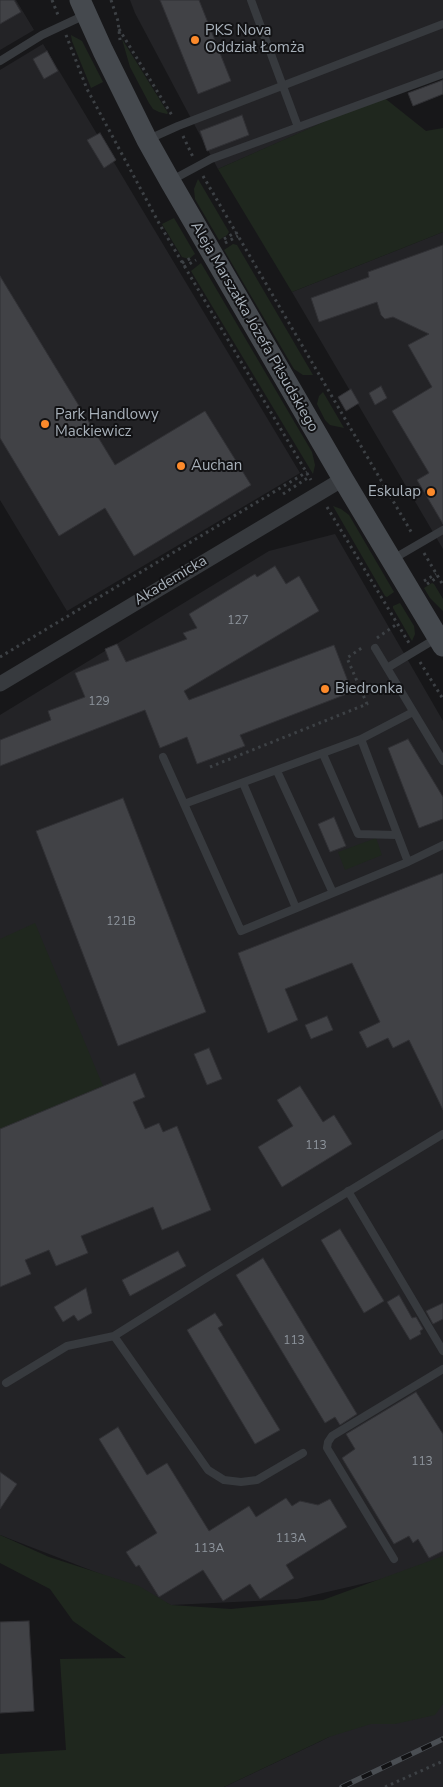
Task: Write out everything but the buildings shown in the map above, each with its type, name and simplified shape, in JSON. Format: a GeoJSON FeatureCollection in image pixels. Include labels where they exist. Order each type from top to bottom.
{"type":"FeatureCollection","features":[{"type":"Feature","properties":{"kind":"street","name":"Aleja Marszałka Józefa Piłsudskiego"},"geometry":{"type":"LineString","coordinates":[[83,7],[147,140],[170,181],[342,479],[441,642]]}},
{"type":"Feature","properties":{"kind":"street","name":"Akademicka"},"geometry":{"type":"LineString","coordinates":[[0,684],[342,479]]}},
{"type":"Feature","properties":{"kind":"lane"},"geometry":{"type":"LineString","coordinates":[[251,0],[298,127]]}},
{"type":"Feature","properties":{"kind":"lane"},"geometry":{"type":"LineString","coordinates":[[0,61],[62,25],[83,7]]}},
{"type":"Feature","properties":{"kind":"lane"},"geometry":{"type":"LineString","coordinates":[[147,140],[178,126],[443,24]]}},
{"type":"Feature","properties":{"kind":"lane"},"geometry":{"type":"LineString","coordinates":[[170,181],[211,159],[443,74]]}},
{"type":"Feature","properties":{"kind":"lane"},"geometry":{"type":"LineString","coordinates":[[392,560],[443,530]]}},
{"type":"Feature","properties":{"kind":"lane"},"geometry":{"type":"LineString","coordinates":[[387,668],[414,652],[441,642]]}},
{"type":"Feature","properties":{"kind":"lane"},"geometry":{"type":"LineString","coordinates":[[372,646],[443,761]]}},
{"type":"Feature","properties":{"kind":"lane"},"geometry":{"type":"LineString","coordinates":[[184,804],[361,739],[413,712]]}},
{"type":"Feature","properties":{"kind":"lane"},"geometry":{"type":"LineString","coordinates":[[361,739],[408,862]]}},
{"type":"Feature","properties":{"kind":"lane"},"geometry":{"type":"LineString","coordinates":[[323,754],[358,834],[397,835]]}},
{"type":"Feature","properties":{"kind":"lane"},"geometry":{"type":"LineString","coordinates":[[163,757],[241,931],[408,862],[443,845]]}},
{"type":"Feature","properties":{"kind":"lane"},"geometry":{"type":"LineString","coordinates":[[277,771],[333,893]]}},
{"type":"Feature","properties":{"kind":"lane"},"geometry":{"type":"LineString","coordinates":[[243,783],[296,908]]}},
{"type":"Feature","properties":{"kind":"lane"},"geometry":{"type":"LineString","coordinates":[[6,1383],[67,1346],[114,1336],[442,1136]]}},
{"type":"Feature","properties":{"kind":"lane"},"geometry":{"type":"LineString","coordinates":[[348,1192],[443,1351]]}},
{"type":"Feature","properties":{"kind":"lane"},"geometry":{"type":"LineString","coordinates":[[114,1336],[208,1470],[224,1480],[241,1482],[257,1480],[303,1453]]}},
{"type":"Feature","properties":{"kind":"lane"},"geometry":{"type":"LineString","coordinates":[[394,1559],[327,1448],[328,1442],[332,1436],[443,1369]]}},
{"type":"Feature","properties":{"kind":"path"},"geometry":{"type":"LineString","coordinates":[[52,0],[87,89],[160,226],[443,699]]}},
{"type":"Feature","properties":{"kind":"path"},"geometry":{"type":"LineString","coordinates":[[111,0],[119,29],[172,116]]}},
{"type":"Feature","properties":{"kind":"path"},"geometry":{"type":"LineString","coordinates":[[238,236],[443,585]]}},
{"type":"Feature","properties":{"kind":"path"},"geometry":{"type":"LineString","coordinates":[[0,657],[306,472]]}},
{"type":"Feature","properties":{"kind":"path"},"geometry":{"type":"LineString","coordinates":[[376,638],[397,624]]}},
{"type":"Feature","properties":{"kind":"path"},"geometry":{"type":"LineString","coordinates":[[210,767],[367,704],[347,658],[372,646]]}},
{"type":"Feature","properties":{"kind":"path"},"geometry":{"type":"LineString","coordinates":[[385,1787],[443,1761]]}},
{"type":"Feature","properties":{"kind":"shaded area"},"geometry":{"type":"Polygon","coordinates":[[[0,0],[16,0],[34,30],[0,50],[0,0]]]}},
{"type":"Feature","properties":{"kind":"shaded area"},"geometry":{"type":"Polygon","coordinates":[[[130,0],[443,0],[443,70],[218,169],[135,13],[130,0]]]}},
{"type":"Feature","properties":{"kind":"shaded area"},"geometry":{"type":"Polygon","coordinates":[[[71,35],[82,41],[103,82],[91,88],[71,35]]]}},
{"type":"Feature","properties":{"kind":"shaded area"},"geometry":{"type":"Polygon","coordinates":[[[122,39],[167,114],[153,109],[149,103],[130,67],[122,39]]]}},
{"type":"Feature","properties":{"kind":"shaded area"},"geometry":{"type":"Polygon","coordinates":[[[43,44],[300,473],[67,611],[0,500],[0,70],[43,44]]]}},
{"type":"Feature","properties":{"kind":"shaded area"},"geometry":{"type":"Polygon","coordinates":[[[382,96],[426,131],[443,128],[443,232],[292,292],[218,169],[382,96]]]}},
{"type":"Feature","properties":{"kind":"shaded area"},"geometry":{"type":"Polygon","coordinates":[[[198,179],[229,232],[219,240],[195,199],[194,189],[198,179]]]}},
{"type":"Feature","properties":{"kind":"shaded area"},"geometry":{"type":"Polygon","coordinates":[[[174,218],[195,254],[189,259],[182,257],[162,224],[174,218]]]}},
{"type":"Feature","properties":{"kind":"shaded area"},"geometry":{"type":"Polygon","coordinates":[[[443,232],[443,549],[292,292],[443,232]]]}},
{"type":"Feature","properties":{"kind":"shaded area"},"geometry":{"type":"Polygon","coordinates":[[[233,244],[237,245],[313,375],[303,375],[294,369],[224,250],[233,244]]]}},
{"type":"Feature","properties":{"kind":"shaded area"},"geometry":{"type":"Polygon","coordinates":[[[201,263],[312,452],[315,465],[313,474],[191,271],[201,263]]]}},
{"type":"Feature","properties":{"kind":"shaded area"},"geometry":{"type":"Polygon","coordinates":[[[323,392],[344,428],[330,425],[325,420],[317,404],[319,396],[323,392]]]}},
{"type":"Feature","properties":{"kind":"shaded area"},"geometry":{"type":"Polygon","coordinates":[[[333,506],[349,515],[394,592],[387,597],[385,596],[333,506]]]}},
{"type":"Feature","properties":{"kind":"shaded area"},"geometry":{"type":"Polygon","coordinates":[[[335,534],[443,721],[443,1565],[297,1599],[171,1605],[98,1573],[0,1535],[0,715],[269,551],[335,534]]]}},
{"type":"Feature","properties":{"kind":"shaded area"},"geometry":{"type":"Polygon","coordinates":[[[432,583],[443,599],[443,611],[430,598],[424,588],[432,583]]]}},
{"type":"Feature","properties":{"kind":"shaded area"},"geometry":{"type":"Polygon","coordinates":[[[400,603],[414,626],[415,634],[412,641],[393,608],[393,606],[400,603]]]}},
{"type":"Feature","properties":{"kind":"shaded area"},"geometry":{"type":"Polygon","coordinates":[[[376,838],[382,855],[345,870],[338,852],[376,838]]]}},
{"type":"Feature","properties":{"kind":"shaded area"},"geometry":{"type":"Polygon","coordinates":[[[35,923],[103,1086],[0,1130],[0,939],[35,923]]]}},
{"type":"Feature","properties":{"kind":"shaded area"},"geometry":{"type":"Polygon","coordinates":[[[0,1535],[49,1557],[139,1586],[171,1605],[231,1609],[323,1600],[443,1556],[443,1704],[435,1715],[395,1724],[371,1724],[329,1737],[224,1787],[0,1787],[0,1754],[66,1750],[60,1659],[126,1658],[73,1621],[50,1589],[0,1563],[0,1535]]]}},
{"type":"Feature","properties":{"kind":"shaded area"},"geometry":{"type":"Polygon","coordinates":[[[443,1680],[443,1787],[224,1787],[319,1742],[443,1680]]]}},
{"type":"Feature","properties":{"kind":"railway"},"geometry":{"type":"LineString","coordinates":[[342,1787],[443,1739]]}},
{"type":"Feature","properties":{"kind":"place","name":"PKS Nova Oddział Łomża"},"geometry":{"type":"Point","coordinates":[195,40]}},
{"type":"Feature","properties":{"kind":"place","name":"Park Handlowy Mackiewicz"},"geometry":{"type":"Point","coordinates":[45,424]}},
{"type":"Feature","properties":{"kind":"place","name":"Auchan"},"geometry":{"type":"Point","coordinates":[181,466]}},
{"type":"Feature","properties":{"kind":"place","name":"Eskulap"},"geometry":{"type":"Point","coordinates":[431,492]}},
{"type":"Feature","properties":{"kind":"place","name":"Biedronka"},"geometry":{"type":"Point","coordinates":[325,689]}}]}
